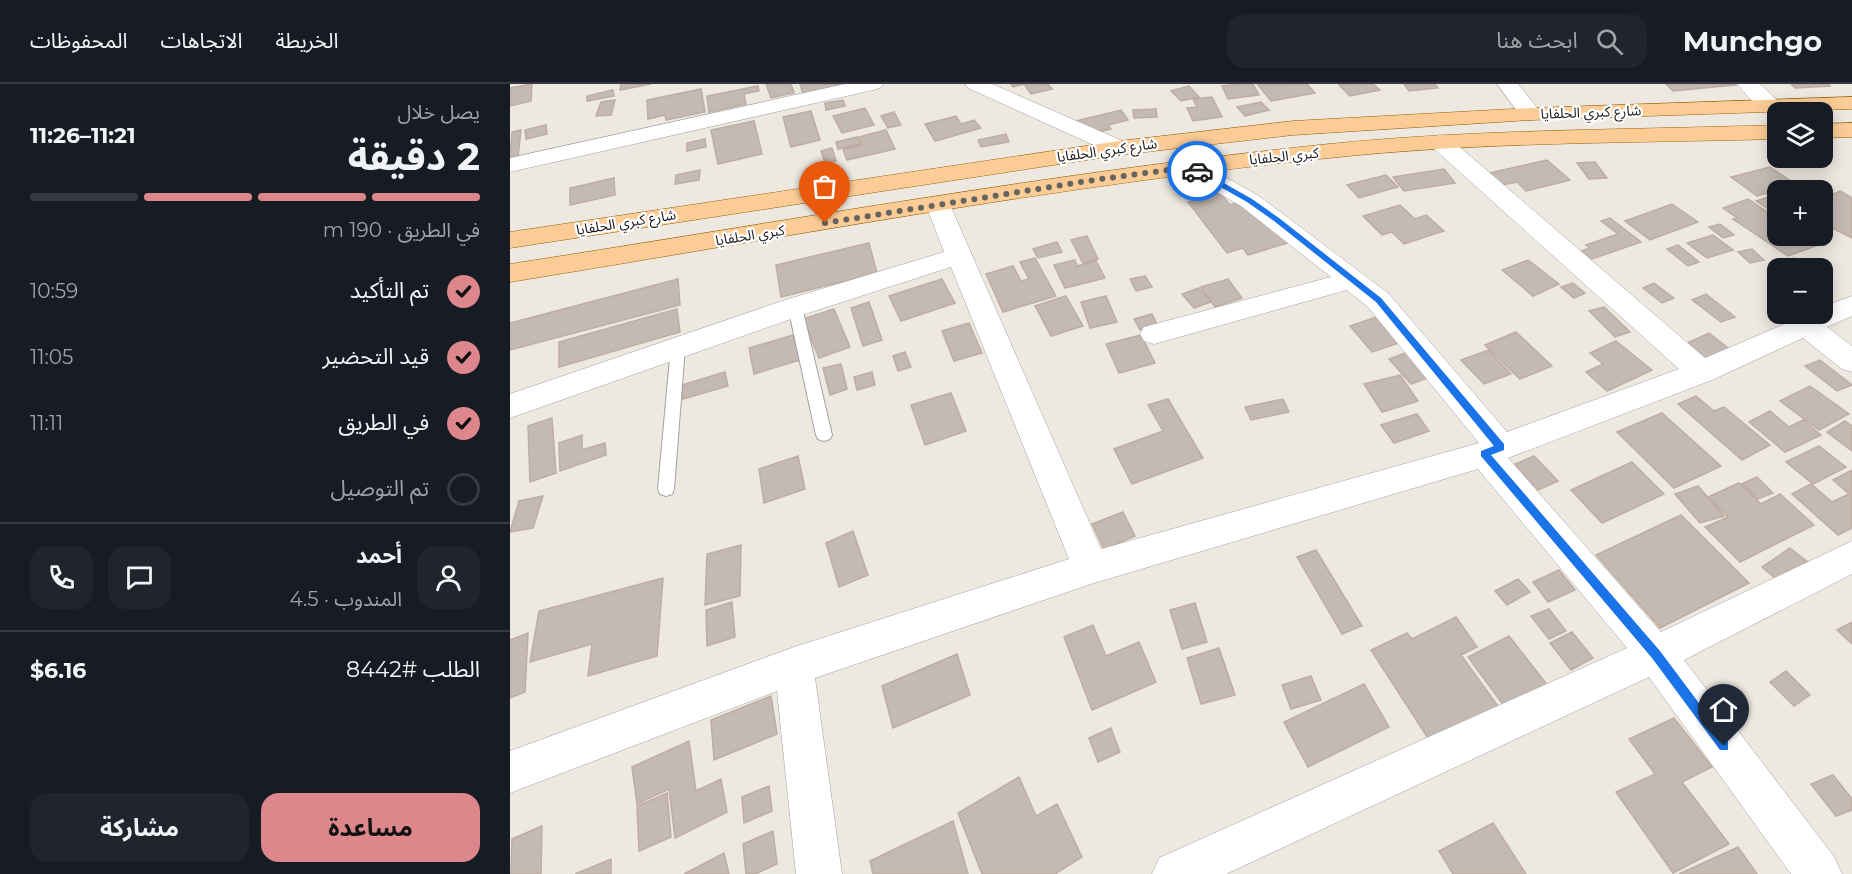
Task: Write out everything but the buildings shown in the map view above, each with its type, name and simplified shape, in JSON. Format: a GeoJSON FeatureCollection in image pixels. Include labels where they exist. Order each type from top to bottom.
{"type":"FeatureCollection","features":[{"type":"Feature","properties":{"kind":"main road","name":"شارع كبري الحلفايا"},"geometry":{"type":"LineString","coordinates":[[1833,103],[1852,103]]}},
{"type":"Feature","properties":{"kind":"main road","name":"شارع كبري الحلفايا"},"geometry":{"type":"LineString","coordinates":[[510,240],[1119,148],[1320,126],[1532,114],[1767,105]]}},
{"type":"Feature","properties":{"kind":"main road"},"geometry":{"type":"LineString","coordinates":[[1410,120],[1430,143]]}},
{"type":"Feature","properties":{"kind":"main road"},"geometry":{"type":"LineString","coordinates":[[1320,126],[1329,151]]}},
{"type":"Feature","properties":{"kind":"main road"},"geometry":{"type":"LineString","coordinates":[[1833,130],[1852,130]]}},
{"type":"Feature","properties":{"kind":"main road","name":"كبري الحلفايا"},"geometry":{"type":"LineString","coordinates":[[510,273],[1190,167],[1329,151],[1430,143],[1767,132]]}},
{"type":"Feature","properties":{"kind":"street"},"geometry":{"type":"LineString","coordinates":[[510,165],[873,84]]}},
{"type":"Feature","properties":{"kind":"street"},"geometry":{"type":"LineString","coordinates":[[975,84],[1119,148]]}},
{"type":"Feature","properties":{"kind":"street"},"geometry":{"type":"LineString","coordinates":[[1507,84],[1532,114]]}},
{"type":"Feature","properties":{"kind":"street"},"geometry":{"type":"LineString","coordinates":[[1748,84],[1768,102]]}},
{"type":"Feature","properties":{"kind":"street"},"geometry":{"type":"LineString","coordinates":[[1430,143],[1702,372]]}},
{"type":"Feature","properties":{"kind":"street"},"geometry":{"type":"LineString","coordinates":[[1190,167],[1250,201],[1378,300],[1493,450],[1656,654],[1819,874]]}},
{"type":"Feature","properties":{"kind":"street"},"geometry":{"type":"LineString","coordinates":[[938,205],[1091,568]]}},
{"type":"Feature","properties":{"kind":"street"},"geometry":{"type":"LineString","coordinates":[[510,406],[795,307],[959,256]]}},
{"type":"Feature","properties":{"kind":"street"},"geometry":{"type":"LineString","coordinates":[[1154,333],[1351,280]]}},
{"type":"Feature","properties":{"kind":"street"},"geometry":{"type":"LineString","coordinates":[[510,772],[794,666],[1091,568],[1493,450],[1702,372],[1852,305]]}},
{"type":"Feature","properties":{"kind":"street"},"geometry":{"type":"LineString","coordinates":[[1806,326],[1852,361]]}},
{"type":"Feature","properties":{"kind":"street"},"geometry":{"type":"LineString","coordinates":[[1175,874],[1656,654],[1852,557]]}},
{"type":"Feature","properties":{"kind":"street"},"geometry":{"type":"LineString","coordinates":[[794,666],[819,874]]}},
{"type":"Feature","properties":{"kind":"lane"},"geometry":{"type":"LineString","coordinates":[[795,307],[824,435]]}},
{"type":"Feature","properties":{"kind":"lane"},"geometry":{"type":"LineString","coordinates":[[666,489],[678,347]]}},
{"type":"Feature","properties":{"kind":"way so far"},"geometry":{"type":"LineString","coordinates":[[825,223],[1094,180],[1190,167],[1197,171]]}},
{"type":"Feature","properties":{"kind":"route"},"geometry":{"type":"LineString","coordinates":[[1197,171],[1250,201],[1378,300],[1501,447],[1485,454],[1656,654],[1724,746]]}}]}
